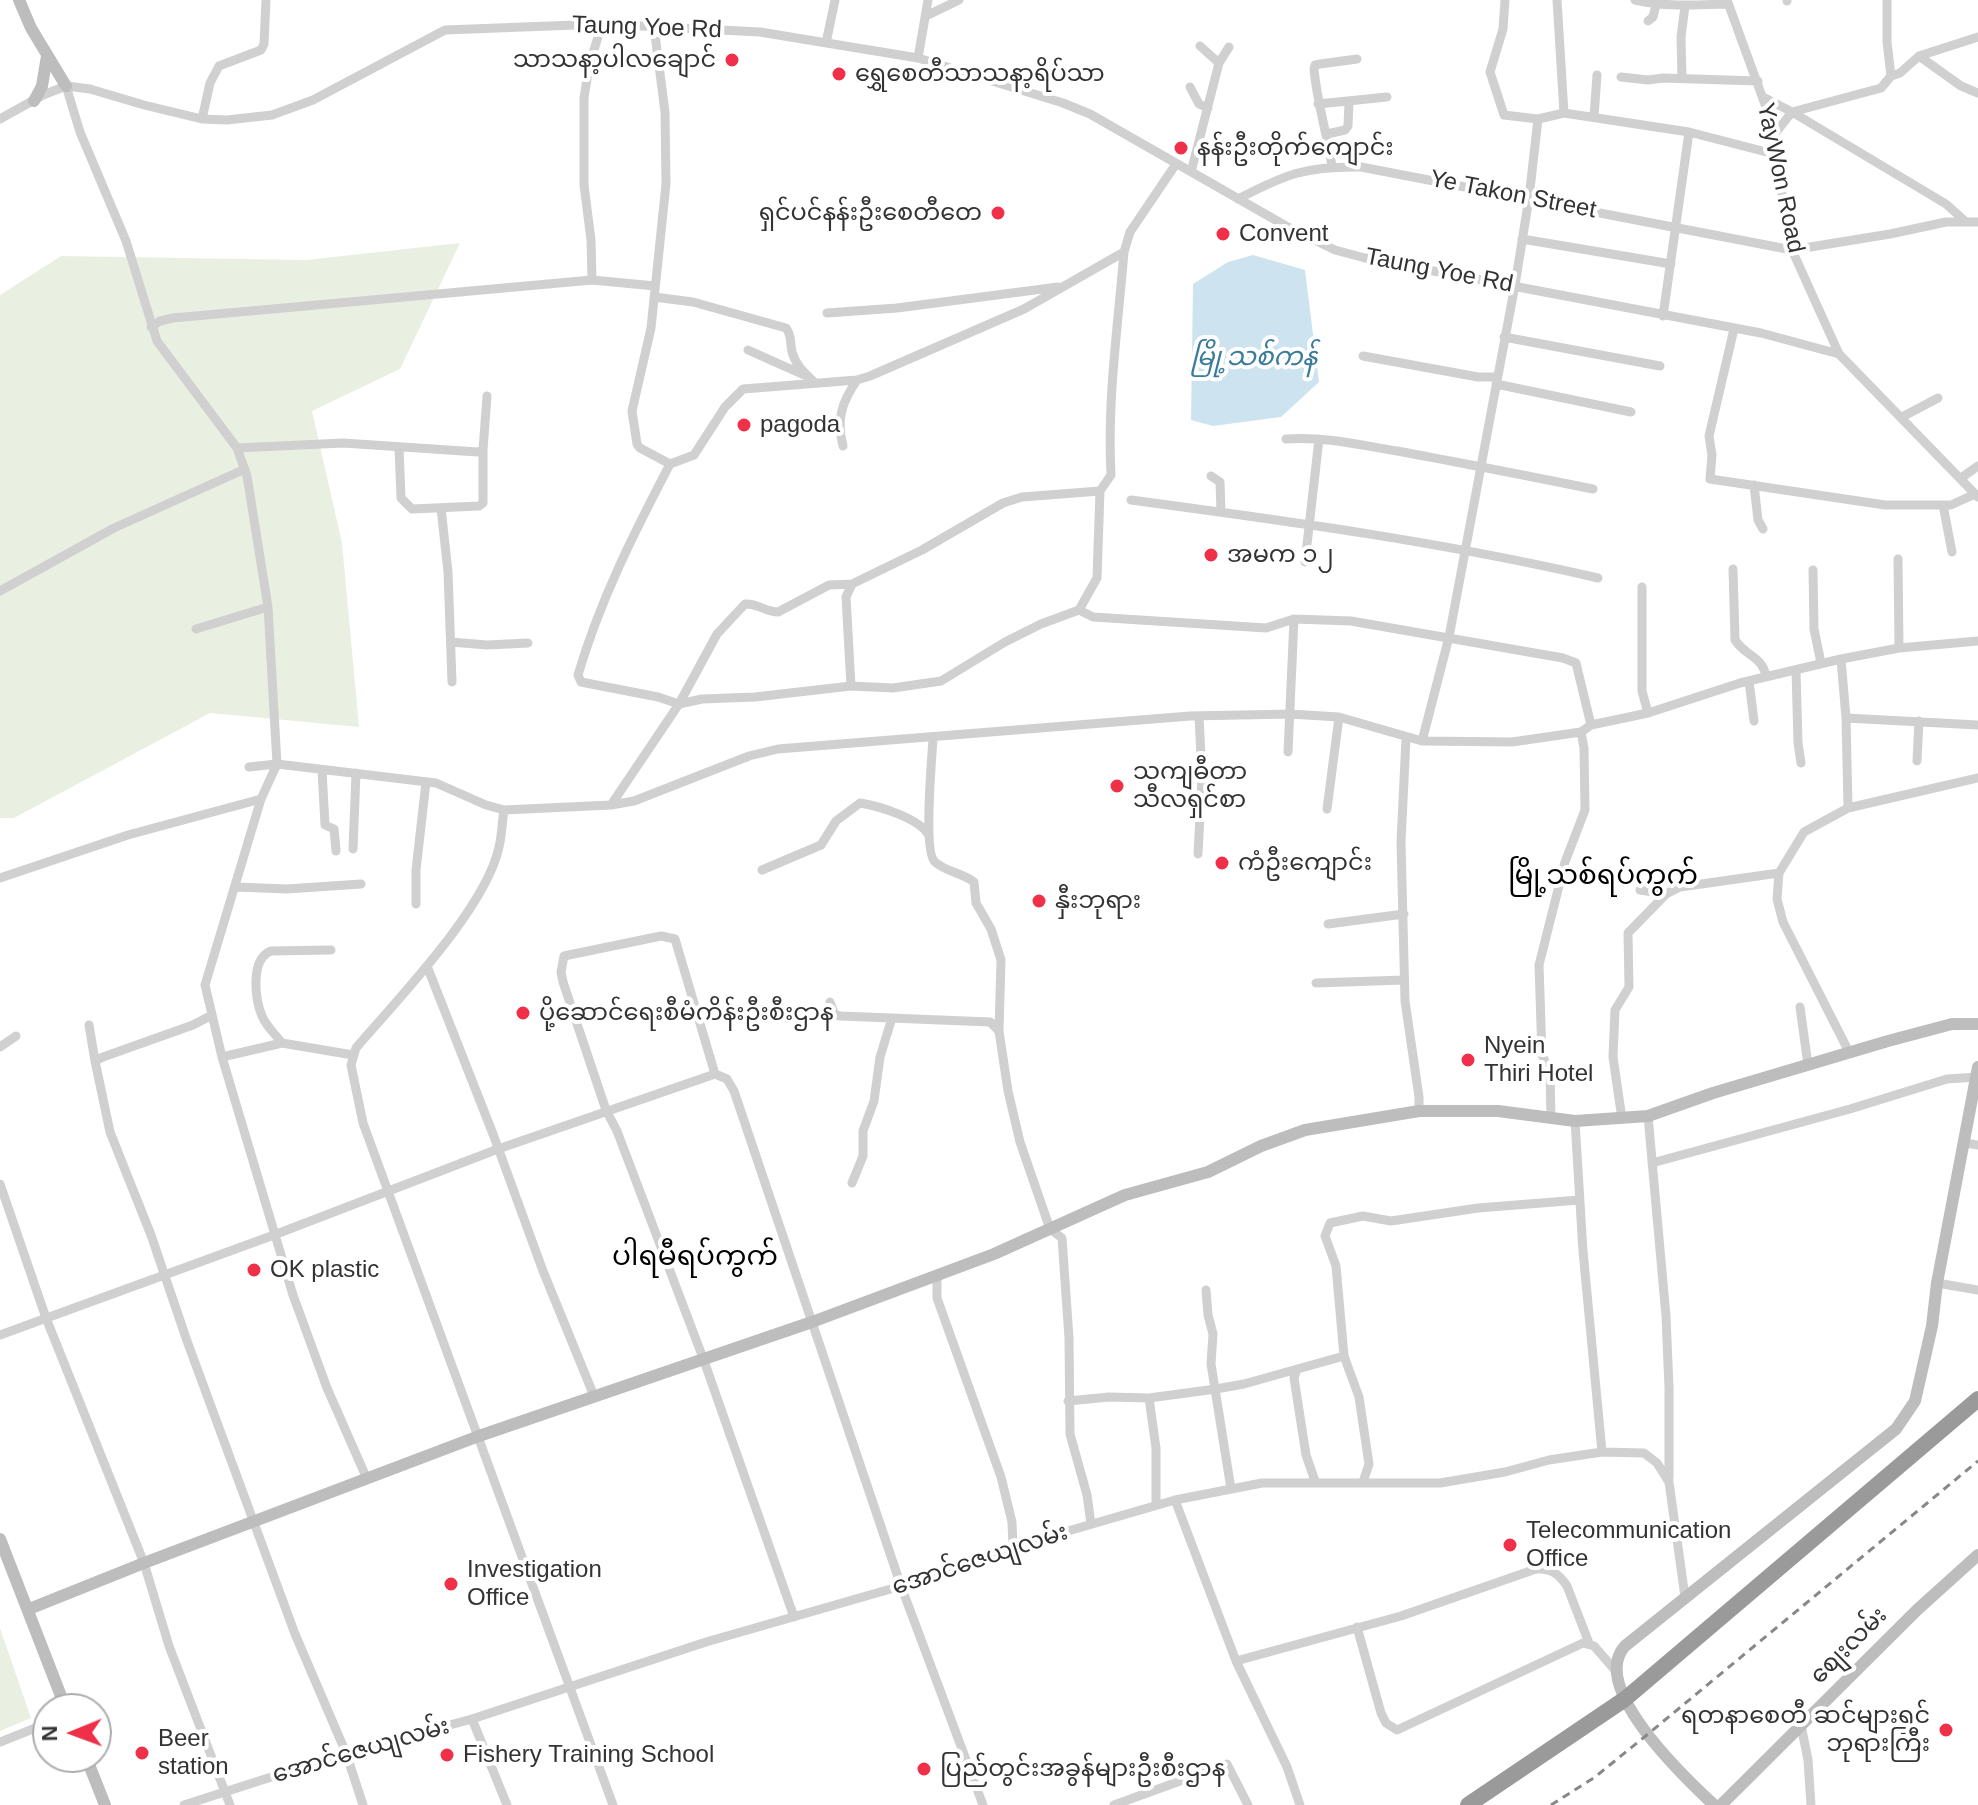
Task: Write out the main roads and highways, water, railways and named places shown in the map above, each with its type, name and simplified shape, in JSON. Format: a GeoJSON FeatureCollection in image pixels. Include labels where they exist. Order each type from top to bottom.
{"type":"FeatureCollection","features":[{"type":"Feature","properties":{"kind":"highway"},"geometry":{"type":"LineString","coordinates":[[1468,1805],[1625,1699],[1978,1399]]}},
{"type":"Feature","properties":{"kind":"water","name":"မြို့သစ်ကန်"},"geometry":{"type":"Polygon","coordinates":[[[1253,255],[1305,270],[1319,382],[1281,417],[1213,426],[1191,420],[1193,284],[1228,262],[1253,255]]]}},
{"type":"Feature","properties":{"kind":"railway"},"geometry":{"type":"LineString","coordinates":[[1551,1805],[1595,1777],[1978,1461]]}},
{"type":"Feature","properties":{"kind":"place","name":"သာသနာ့ပါလချောင်"},"geometry":{"type":"Point","coordinates":[732,60]}},
{"type":"Feature","properties":{"kind":"place","name":"ရွှေစေတီသာသနာ့ရိပ်သာ"},"geometry":{"type":"Point","coordinates":[839,74]}},
{"type":"Feature","properties":{"kind":"place","name":"နန်းဦးတိုက်ကျောင်း"},"geometry":{"type":"Point","coordinates":[1181,148]}},
{"type":"Feature","properties":{"kind":"place","name":"ရှင်ပင်နန်းဦးစေတီတေ"},"geometry":{"type":"Point","coordinates":[998,213]}},
{"type":"Feature","properties":{"kind":"place","name":"Convent"},"geometry":{"type":"Point","coordinates":[1223,234]}},
{"type":"Feature","properties":{"kind":"place","name":"pagoda"},"geometry":{"type":"Point","coordinates":[744,425]}},
{"type":"Feature","properties":{"kind":"place","name":"အမက ၁၂"},"geometry":{"type":"Point","coordinates":[1211,555]}},
{"type":"Feature","properties":{"kind":"place","name":"သကျဓီတာ သီလရှင်စာ"},"geometry":{"type":"Point","coordinates":[1117,786]}},
{"type":"Feature","properties":{"kind":"place","name":"ကံဦးကျောင်း"},"geometry":{"type":"Point","coordinates":[1222,863]}},
{"type":"Feature","properties":{"kind":"place","name":"နှီးဘုရား"},"geometry":{"type":"Point","coordinates":[1039,901]}},
{"type":"Feature","properties":{"kind":"place","name":"ပို့ဆောင်ရေးစီမံကိန်းဦးစီးဌာန"},"geometry":{"type":"Point","coordinates":[523,1013]}},
{"type":"Feature","properties":{"kind":"place","name":"Nyein Thiri Hotel"},"geometry":{"type":"Point","coordinates":[1468,1060]}},
{"type":"Feature","properties":{"kind":"place","name":"OK plastic"},"geometry":{"type":"Point","coordinates":[254,1270]}},
{"type":"Feature","properties":{"kind":"place","name":"Telecommunication Office"},"geometry":{"type":"Point","coordinates":[1510,1545]}},
{"type":"Feature","properties":{"kind":"place","name":"Investigation Office"},"geometry":{"type":"Point","coordinates":[451,1584]}},
{"type":"Feature","properties":{"kind":"place","name":"ရတနာစေတီ ဆင်များရှင် ဘုရားကြီး"},"geometry":{"type":"Point","coordinates":[1946,1730]}},
{"type":"Feature","properties":{"kind":"place","name":"Beer station"},"geometry":{"type":"Point","coordinates":[142,1753]}},
{"type":"Feature","properties":{"kind":"place","name":"Fishery Training School"},"geometry":{"type":"Point","coordinates":[447,1755]}},
{"type":"Feature","properties":{"kind":"place","name":"ပြည်တွင်းအခွန်များဦးစီးဌာန"},"geometry":{"type":"Point","coordinates":[924,1769]}},
{"type":"Feature","properties":{"kind":"district","name":"မြို့သစ်ရပ်ကွက်"},"geometry":{"type":"Point","coordinates":[1603,876]}},
{"type":"Feature","properties":{"kind":"district","name":"ပါရမီရပ်ကွက်"},"geometry":{"type":"Point","coordinates":[695,1257]}}]}
